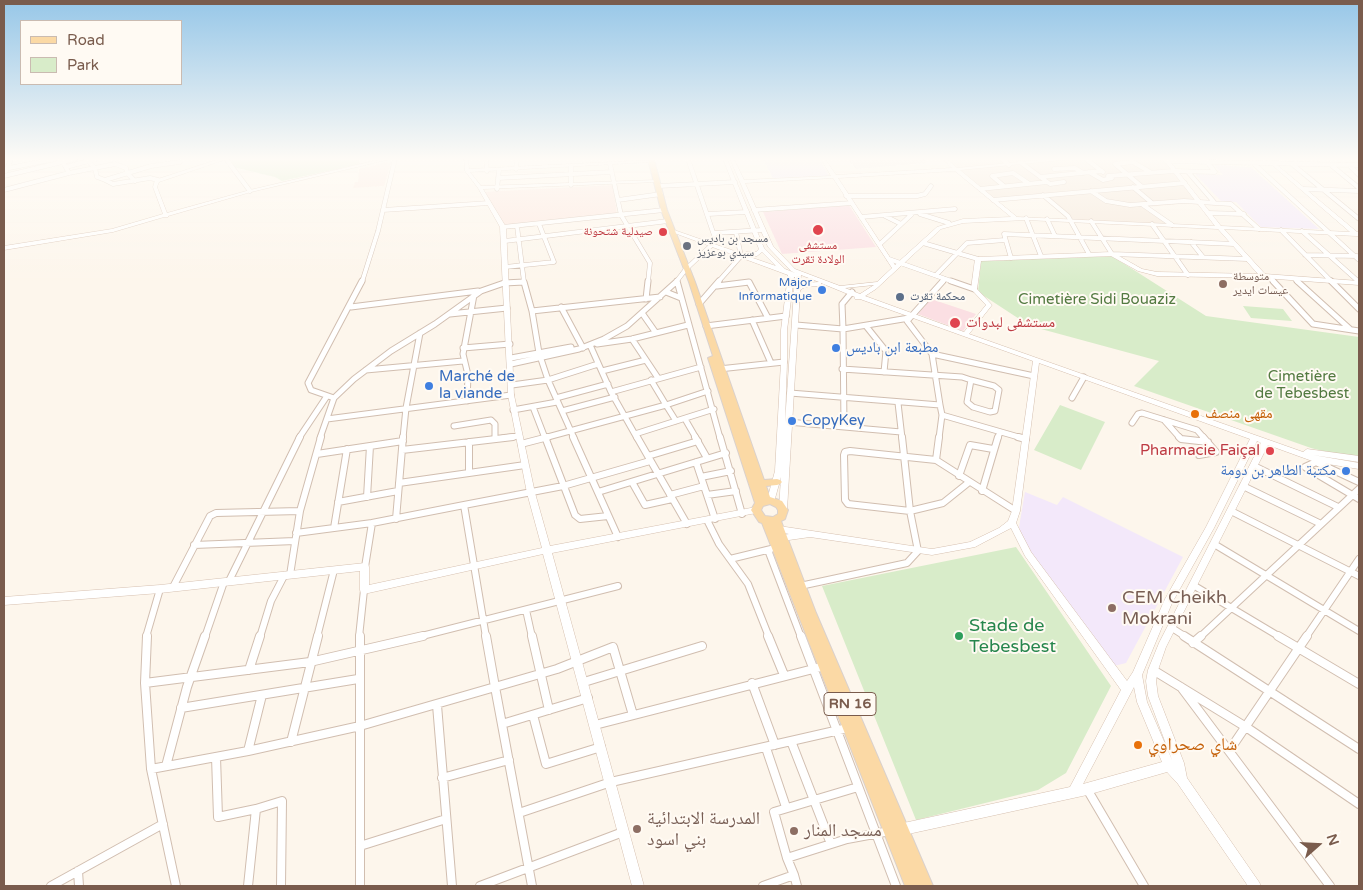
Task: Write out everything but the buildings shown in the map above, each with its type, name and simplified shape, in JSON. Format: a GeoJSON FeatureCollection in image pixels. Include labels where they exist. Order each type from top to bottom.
{"type":"FeatureCollection","features":[{"type":"Feature","properties":{"kind":"main road"},"geometry":{"type":"LineString","coordinates":[[662,201],[699,304],[718,369],[762,484],[764,504],[759,516],[774,534],[783,510],[779,504],[764,504]]}},
{"type":"Feature","properties":{"kind":"main road"},"geometry":{"type":"LineString","coordinates":[[689,279],[688,282],[764,504]]}},
{"type":"Feature","properties":{"kind":"main road"},"geometry":{"type":"LineString","coordinates":[[762,484],[776,482]]}},
{"type":"Feature","properties":{"kind":"main road","name":"RN 16"},"geometry":{"type":"LineString","coordinates":[[774,534],[800,586],[842,729],[926,886]]}},
{"type":"Feature","properties":{"kind":"main road","name":"RN 16"},"geometry":{"type":"LineString","coordinates":[[774,534],[823,666],[897,830],[912,886]]}},
{"type":"Feature","properties":{"kind":"street"},"geometry":{"type":"LineString","coordinates":[[160,201],[166,216]]}},
{"type":"Feature","properties":{"kind":"street"},"geometry":{"type":"LineString","coordinates":[[4,248],[113,230],[218,201]]}},
{"type":"Feature","properties":{"kind":"street"},"geometry":{"type":"LineString","coordinates":[[334,398],[311,390],[308,383],[352,307],[359,290],[385,201]]}},
{"type":"Feature","properties":{"kind":"street"},"geometry":{"type":"LineString","coordinates":[[618,201],[621,215],[650,263],[646,299]]}},
{"type":"Feature","properties":{"kind":"street"},"geometry":{"type":"LineString","coordinates":[[587,346],[618,332],[642,313],[713,245],[715,233],[703,201]]}},
{"type":"Feature","properties":{"kind":"street"},"geometry":{"type":"LineString","coordinates":[[742,201],[762,249],[778,265]]}},
{"type":"Feature","properties":{"kind":"street"},"geometry":{"type":"LineString","coordinates":[[750,201],[771,247],[794,273],[796,290],[796,325],[783,510]]}},
{"type":"Feature","properties":{"kind":"street"},"geometry":{"type":"LineString","coordinates":[[850,201],[895,269]]}},
{"type":"Feature","properties":{"kind":"street"},"geometry":{"type":"LineString","coordinates":[[994,201],[1014,217]]}},
{"type":"Feature","properties":{"kind":"street"},"geometry":{"type":"LineString","coordinates":[[1049,201],[1069,220],[1089,254]]}},
{"type":"Feature","properties":{"kind":"street"},"geometry":{"type":"LineString","coordinates":[[1106,201],[1143,205],[1199,201],[1234,205],[1259,229]]}},
{"type":"Feature","properties":{"kind":"street"},"geometry":{"type":"LineString","coordinates":[[1149,201],[1153,204]]}},
{"type":"Feature","properties":{"kind":"street"},"geometry":{"type":"LineString","coordinates":[[1199,201],[1247,259],[1313,324],[1359,331]]}},
{"type":"Feature","properties":{"kind":"street"},"geometry":{"type":"LineString","coordinates":[[1295,201],[1358,257]]}},
{"type":"Feature","properties":{"kind":"street"},"geometry":{"type":"LineString","coordinates":[[1318,201],[1358,235]]}},
{"type":"Feature","properties":{"kind":"street"},"geometry":{"type":"LineString","coordinates":[[1337,201],[1359,219]]}},
{"type":"Feature","properties":{"kind":"street"},"geometry":{"type":"LineString","coordinates":[[383,210],[489,203],[503,227],[504,283],[510,344],[512,395],[519,436],[531,493],[638,886]]}},
{"type":"Feature","properties":{"kind":"street"},"geometry":{"type":"LineString","coordinates":[[754,210],[852,203]]}},
{"type":"Feature","properties":{"kind":"street"},"geometry":{"type":"LineString","coordinates":[[1143,205],[1172,225]]}},
{"type":"Feature","properties":{"kind":"street"},"geometry":{"type":"LineString","coordinates":[[503,227],[664,210]]}},
{"type":"Feature","properties":{"kind":"street"},"geometry":{"type":"LineString","coordinates":[[861,217],[955,210]]}},
{"type":"Feature","properties":{"kind":"street"},"geometry":{"type":"LineString","coordinates":[[1350,211],[1359,211]]}},
{"type":"Feature","properties":{"kind":"street"},"geometry":{"type":"LineString","coordinates":[[708,214],[747,212]]}},
{"type":"Feature","properties":{"kind":"street"},"geometry":{"type":"LineString","coordinates":[[915,213],[949,223]]}},
{"type":"Feature","properties":{"kind":"street"},"geometry":{"type":"LineString","coordinates":[[880,244],[915,213]]}},
{"type":"Feature","properties":{"kind":"street"},"geometry":{"type":"LineString","coordinates":[[1208,213],[1244,214]]}},
{"type":"Feature","properties":{"kind":"street"},"geometry":{"type":"LineString","coordinates":[[885,216],[901,224]]}},
{"type":"Feature","properties":{"kind":"street"},"geometry":{"type":"LineString","coordinates":[[858,296],[874,288],[939,228],[949,223],[1014,217],[1330,232],[1358,235]]}},
{"type":"Feature","properties":{"kind":"street"},"geometry":{"type":"LineString","coordinates":[[1026,218],[1041,256]]}},
{"type":"Feature","properties":{"kind":"street"},"geometry":{"type":"LineString","coordinates":[[1047,218],[1055,236]]}},
{"type":"Feature","properties":{"kind":"street"},"geometry":{"type":"LineString","coordinates":[[504,240],[668,221]]}},
{"type":"Feature","properties":{"kind":"street"},"geometry":{"type":"LineString","coordinates":[[1091,221],[1112,254],[1146,272],[1188,275],[1266,276],[1359,283]]}},
{"type":"Feature","properties":{"kind":"street"},"geometry":{"type":"LineString","coordinates":[[505,267],[554,262],[539,224]]}},
{"type":"Feature","properties":{"kind":"street"},"geometry":{"type":"LineString","coordinates":[[1152,224],[1188,275]]}},
{"type":"Feature","properties":{"kind":"street"},"geometry":{"type":"LineString","coordinates":[[517,226],[524,282],[532,311],[540,356],[548,380],[618,537]]}},
{"type":"Feature","properties":{"kind":"street"},"geometry":{"type":"LineString","coordinates":[[715,233],[762,230]]}},
{"type":"Feature","properties":{"kind":"street"},"geometry":{"type":"LineString","coordinates":[[1280,230],[1359,309]]}},
{"type":"Feature","properties":{"kind":"street"},"geometry":{"type":"LineString","coordinates":[[672,231],[835,286],[851,294]]}},
{"type":"Feature","properties":{"kind":"street"},"geometry":{"type":"LineString","coordinates":[[1302,231],[1359,283]]}},
{"type":"Feature","properties":{"kind":"street"},"geometry":{"type":"LineString","coordinates":[[736,232],[743,255]]}},
{"type":"Feature","properties":{"kind":"street"},"geometry":{"type":"LineString","coordinates":[[1011,258],[1004,240],[1003,234],[1006,233],[1034,236],[1079,236],[1234,244]]}},
{"type":"Feature","properties":{"kind":"street"},"geometry":{"type":"LineString","coordinates":[[936,275],[969,243],[1004,240]]}},
{"type":"Feature","properties":{"kind":"street"},"geometry":{"type":"LineString","coordinates":[[1191,242],[1203,257]]}},
{"type":"Feature","properties":{"kind":"street"},"geometry":{"type":"LineString","coordinates":[[922,243],[978,259],[1089,254],[1247,259]]}},
{"type":"Feature","properties":{"kind":"street"},"geometry":{"type":"LineString","coordinates":[[699,304],[743,255],[756,254],[762,249]]}},
{"type":"Feature","properties":{"kind":"street"},"geometry":{"type":"LineString","coordinates":[[743,255],[778,265],[819,284],[858,296],[910,317],[1315,458],[1359,482]]}},
{"type":"Feature","properties":{"kind":"street"},"geometry":{"type":"LineString","coordinates":[[1306,255],[1358,257]]}},
{"type":"Feature","properties":{"kind":"street"},"geometry":{"type":"LineString","coordinates":[[889,258],[974,289],[989,305],[965,335]]}},
{"type":"Feature","properties":{"kind":"street"},"geometry":{"type":"LineString","coordinates":[[974,289],[978,259]]}},
{"type":"Feature","properties":{"kind":"street"},"geometry":{"type":"LineString","coordinates":[[364,590],[548,550],[742,514],[764,504],[776,482],[784,362],[784,330],[794,273]]}},
{"type":"Feature","properties":{"kind":"street"},"geometry":{"type":"LineString","coordinates":[[1295,278],[1350,330]]}},
{"type":"Feature","properties":{"kind":"street"},"geometry":{"type":"LineString","coordinates":[[677,280],[689,279]]}},
{"type":"Feature","properties":{"kind":"street"},"geometry":{"type":"LineString","coordinates":[[936,460],[942,415],[932,354],[907,323],[910,317],[945,279]]}},
{"type":"Feature","properties":{"kind":"street"},"geometry":{"type":"LineString","coordinates":[[677,280],[742,514]]}},
{"type":"Feature","properties":{"kind":"street"},"geometry":{"type":"LineString","coordinates":[[249,670],[271,601],[287,575],[300,511],[334,398],[365,370],[448,315],[474,295],[504,283],[524,282]]}},
{"type":"Feature","properties":{"kind":"street"},"geometry":{"type":"LineString","coordinates":[[717,286],[746,282],[751,284],[768,318]]}},
{"type":"Feature","properties":{"kind":"street"},"geometry":{"type":"LineString","coordinates":[[835,286],[848,287],[880,283]]}},
{"type":"Feature","properties":{"kind":"street"},"geometry":{"type":"LineString","coordinates":[[796,290],[804,285],[819,284]]}},
{"type":"Feature","properties":{"kind":"street"},"geometry":{"type":"LineString","coordinates":[[867,300],[874,288]]}},
{"type":"Feature","properties":{"kind":"street"},"geometry":{"type":"LineString","coordinates":[[352,307],[481,291]]}},
{"type":"Feature","properties":{"kind":"street"},"geometry":{"type":"LineString","coordinates":[[666,292],[681,298]]}},
{"type":"Feature","properties":{"kind":"street"},"geometry":{"type":"LineString","coordinates":[[844,427],[842,304],[851,294]]}},
{"type":"Feature","properties":{"kind":"street"},"geometry":{"type":"LineString","coordinates":[[467,401],[468,375],[463,361],[463,348],[474,295]]}},
{"type":"Feature","properties":{"kind":"street"},"geometry":{"type":"LineString","coordinates":[[532,311],[660,297]]}},
{"type":"Feature","properties":{"kind":"street"},"geometry":{"type":"LineString","coordinates":[[562,307],[598,364],[635,434],[687,524]]}},
{"type":"Feature","properties":{"kind":"street"},"geometry":{"type":"LineString","coordinates":[[448,315],[507,308]]}},
{"type":"Feature","properties":{"kind":"street"},"geometry":{"type":"LineString","coordinates":[[642,313],[656,333]]}},
{"type":"Feature","properties":{"kind":"street"},"geometry":{"type":"LineString","coordinates":[[706,326],[786,316]]}},
{"type":"Feature","properties":{"kind":"street"},"geometry":{"type":"LineString","coordinates":[[796,325],[843,329],[910,317]]}},
{"type":"Feature","properties":{"kind":"street"},"geometry":{"type":"LineString","coordinates":[[752,320],[771,364]]}},
{"type":"Feature","properties":{"kind":"street"},"geometry":{"type":"LineString","coordinates":[[511,361],[632,339],[688,325]]}},
{"type":"Feature","properties":{"kind":"street"},"geometry":{"type":"LineString","coordinates":[[866,326],[886,351],[884,372]]}},
{"type":"Feature","properties":{"kind":"street"},"geometry":{"type":"LineString","coordinates":[[396,518],[406,408],[420,332]]}},
{"type":"Feature","properties":{"kind":"street"},"geometry":{"type":"LineString","coordinates":[[632,339],[658,378]]}},
{"type":"Feature","properties":{"kind":"street"},"geometry":{"type":"LineString","coordinates":[[463,348],[510,344]]}},
{"type":"Feature","properties":{"kind":"street"},"geometry":{"type":"LineString","coordinates":[[932,354],[1034,376]]}},
{"type":"Feature","properties":{"kind":"street"},"geometry":{"type":"LineString","coordinates":[[602,371],[646,360]]}},
{"type":"Feature","properties":{"kind":"street"},"geometry":{"type":"LineString","coordinates":[[365,370],[463,361]]}},
{"type":"Feature","properties":{"kind":"street"},"geometry":{"type":"LineString","coordinates":[[730,559],[774,534],[809,534],[866,541],[918,551],[943,551],[972,545],[993,536],[1012,523],[1016,511],[1036,361]]}},
{"type":"Feature","properties":{"kind":"street"},"geometry":{"type":"LineString","coordinates":[[718,369],[784,362]]}},
{"type":"Feature","properties":{"kind":"street"},"geometry":{"type":"LineString","coordinates":[[512,385],[548,380],[598,364]]}},
{"type":"Feature","properties":{"kind":"street"},"geometry":{"type":"LineString","coordinates":[[562,411],[651,380],[701,367]]}},
{"type":"Feature","properties":{"kind":"street"},"geometry":{"type":"LineString","coordinates":[[842,369],[935,375],[971,380],[998,388],[995,411],[990,412],[973,407],[968,402],[971,380]]}},
{"type":"Feature","properties":{"kind":"street"},"geometry":{"type":"LineString","coordinates":[[1072,398],[1084,377]]}},
{"type":"Feature","properties":{"kind":"street"},"geometry":{"type":"LineString","coordinates":[[651,380],[676,421]]}},
{"type":"Feature","properties":{"kind":"street"},"geometry":{"type":"LineString","coordinates":[[514,410],[557,400],[608,384]]}},
{"type":"Feature","properties":{"kind":"street"},"geometry":{"type":"LineString","coordinates":[[521,444],[626,417],[708,391]]}},
{"type":"Feature","properties":{"kind":"street"},"geometry":{"type":"LineString","coordinates":[[790,393],[940,405]]}},
{"type":"Feature","properties":{"kind":"street"},"geometry":{"type":"LineString","coordinates":[[327,419],[512,395]]}},
{"type":"Feature","properties":{"kind":"street"},"geometry":{"type":"LineString","coordinates":[[166,766],[190,676],[227,582],[305,426],[327,396]]}},
{"type":"Feature","properties":{"kind":"street"},"geometry":{"type":"LineString","coordinates":[[898,403],[910,511],[918,551]]}},
{"type":"Feature","properties":{"kind":"street"},"geometry":{"type":"LineString","coordinates":[[533,406],[577,518],[608,516]]}},
{"type":"Feature","properties":{"kind":"street"},"geometry":{"type":"LineString","coordinates":[[635,434],[714,409]]}},
{"type":"Feature","properties":{"kind":"street"},"geometry":{"type":"LineString","coordinates":[[1132,422],[1141,413],[1185,425],[1200,432],[1216,453],[1199,455]]}},
{"type":"Feature","properties":{"kind":"street"},"geometry":{"type":"LineString","coordinates":[[1185,425],[1188,413]]}},
{"type":"Feature","properties":{"kind":"street"},"geometry":{"type":"LineString","coordinates":[[942,415],[1026,439]]}},
{"type":"Feature","properties":{"kind":"street"},"geometry":{"type":"LineString","coordinates":[[685,419],[707,458]]}},
{"type":"Feature","properties":{"kind":"street"},"geometry":{"type":"LineString","coordinates":[[454,426],[492,420],[495,424],[495,438]]}},
{"type":"Feature","properties":{"kind":"street"},"geometry":{"type":"LineString","coordinates":[[1164,420],[1181,438],[1208,442]]}},
{"type":"Feature","properties":{"kind":"street"},"geometry":{"type":"LineString","coordinates":[[788,422],[902,432]]}},
{"type":"Feature","properties":{"kind":"street"},"geometry":{"type":"LineString","coordinates":[[982,491],[993,449],[1000,432]]}},
{"type":"Feature","properties":{"kind":"street"},"geometry":{"type":"LineString","coordinates":[[402,450],[519,436]]}},
{"type":"Feature","properties":{"kind":"street"},"geometry":{"type":"LineString","coordinates":[[1074,790],[1127,689],[1137,675],[1168,602],[1210,528],[1255,437]]}},
{"type":"Feature","properties":{"kind":"street"},"geometry":{"type":"LineString","coordinates":[[1174,764],[1153,696],[1150,681],[1153,670],[1162,646],[1266,440]]}},
{"type":"Feature","properties":{"kind":"street"},"geometry":{"type":"LineString","coordinates":[[317,454],[403,441]]}},
{"type":"Feature","properties":{"kind":"street"},"geometry":{"type":"LineString","coordinates":[[194,545],[296,537],[334,528],[372,523],[531,493],[592,479],[698,441]]}},
{"type":"Feature","properties":{"kind":"street"},"geometry":{"type":"LineString","coordinates":[[469,442],[469,473]]}},
{"type":"Feature","properties":{"kind":"street"},"geometry":{"type":"LineString","coordinates":[[959,476],[970,445],[993,449]]}},
{"type":"Feature","properties":{"kind":"street"},"geometry":{"type":"LineString","coordinates":[[367,497],[370,446]]}},
{"type":"Feature","properties":{"kind":"street"},"geometry":{"type":"LineString","coordinates":[[334,528],[347,449]]}},
{"type":"Feature","properties":{"kind":"street"},"geometry":{"type":"LineString","coordinates":[[968,483],[943,503],[910,511],[851,504],[845,500],[845,452],[936,460],[968,483],[1016,511]]}},
{"type":"Feature","properties":{"kind":"street"},"geometry":{"type":"LineString","coordinates":[[598,492],[726,453]]}},
{"type":"Feature","properties":{"kind":"street"},"geometry":{"type":"LineString","coordinates":[[1315,458],[1359,466]]}},
{"type":"Feature","properties":{"kind":"street"},"geometry":{"type":"LineString","coordinates":[[1359,460],[1315,458],[1305,467],[1359,499]]}},
{"type":"Feature","properties":{"kind":"street"},"geometry":{"type":"LineString","coordinates":[[696,462],[707,495],[711,520],[719,544],[753,593],[784,675]]}},
{"type":"Feature","properties":{"kind":"street"},"geometry":{"type":"LineString","coordinates":[[399,483],[525,465]]}},
{"type":"Feature","properties":{"kind":"street"},"geometry":{"type":"LineString","coordinates":[[1254,466],[1338,507]]}},
{"type":"Feature","properties":{"kind":"street"},"geometry":{"type":"LineString","coordinates":[[701,477],[731,471]]}},
{"type":"Feature","properties":{"kind":"street"},"geometry":{"type":"LineString","coordinates":[[632,482],[645,505],[704,486]]}},
{"type":"Feature","properties":{"kind":"street"},"geometry":{"type":"LineString","coordinates":[[1243,486],[1321,524]]}},
{"type":"Feature","properties":{"kind":"street"},"geometry":{"type":"LineString","coordinates":[[1193,642],[1359,489]]}},
{"type":"Feature","properties":{"kind":"street"},"geometry":{"type":"LineString","coordinates":[[338,502],[398,491]]}},
{"type":"Feature","properties":{"kind":"street"},"geometry":{"type":"LineString","coordinates":[[707,495],[736,491]]}},
{"type":"Feature","properties":{"kind":"street"},"geometry":{"type":"LineString","coordinates":[[464,505],[532,886]]}},
{"type":"Feature","properties":{"kind":"street"},"geometry":{"type":"LineString","coordinates":[[173,587],[194,545],[213,514],[300,511]]}},
{"type":"Feature","properties":{"kind":"street"},"geometry":{"type":"LineString","coordinates":[[1231,511],[1359,576]]}},
{"type":"Feature","properties":{"kind":"street"},"geometry":{"type":"LineString","coordinates":[[360,886],[358,652],[372,523]]}},
{"type":"Feature","properties":{"kind":"street"},"geometry":{"type":"LineString","coordinates":[[1012,523],[1028,554],[1127,689]]}},
{"type":"Feature","properties":{"kind":"street"},"geometry":{"type":"LineString","coordinates":[[1214,544],[1359,631]]}},
{"type":"Feature","properties":{"kind":"street"},"geometry":{"type":"LineString","coordinates":[[800,586],[907,563],[918,551]]}},
{"type":"Feature","properties":{"kind":"street"},"geometry":{"type":"LineString","coordinates":[[1229,751],[1359,559]]}},
{"type":"Feature","properties":{"kind":"street"},"geometry":{"type":"LineString","coordinates":[[4,601],[227,582],[366,567]]}},
{"type":"Feature","properties":{"kind":"street"},"geometry":{"type":"LineString","coordinates":[[291,742],[334,570]]}},
{"type":"Feature","properties":{"kind":"street"},"geometry":{"type":"LineString","coordinates":[[1193,585],[1359,684]]}},
{"type":"Feature","properties":{"kind":"street"},"geometry":{"type":"LineString","coordinates":[[145,683],[310,662],[358,652],[618,586]]}},
{"type":"Feature","properties":{"kind":"street"},"geometry":{"type":"LineString","coordinates":[[160,588],[145,641],[145,683],[150,769],[176,886]]}},
{"type":"Feature","properties":{"kind":"street"},"geometry":{"type":"LineString","coordinates":[[526,610],[549,710]]}},
{"type":"Feature","properties":{"kind":"street"},"geometry":{"type":"LineString","coordinates":[[1172,628],[1359,747]]}},
{"type":"Feature","properties":{"kind":"street"},"geometry":{"type":"LineString","coordinates":[[584,682],[702,646]]}},
{"type":"Feature","properties":{"kind":"street"},"geometry":{"type":"LineString","coordinates":[[150,769],[248,751],[360,726],[540,674],[613,648],[633,715]]}},
{"type":"Feature","properties":{"kind":"street"},"geometry":{"type":"LineString","coordinates":[[595,725],[752,682],[823,666]]}},
{"type":"Feature","properties":{"kind":"street"},"geometry":{"type":"LineString","coordinates":[[1153,670],[1246,727],[1359,804]]}},
{"type":"Feature","properties":{"kind":"street"},"geometry":{"type":"LineString","coordinates":[[1137,675],[1142,702],[1182,780],[1254,886]]}},
{"type":"Feature","properties":{"kind":"street"},"geometry":{"type":"LineString","coordinates":[[181,708],[358,679]]}},
{"type":"Feature","properties":{"kind":"street"},"geometry":{"type":"LineString","coordinates":[[752,682],[786,807]]}},
{"type":"Feature","properties":{"kind":"street"},"geometry":{"type":"LineString","coordinates":[[1181,687],[1330,886]]}},
{"type":"Feature","properties":{"kind":"street"},"geometry":{"type":"LineString","coordinates":[[248,751],[262,695]]}},
{"type":"Feature","properties":{"kind":"street"},"geometry":{"type":"LineString","coordinates":[[502,724],[588,698]]}},
{"type":"Feature","properties":{"kind":"street"},"geometry":{"type":"LineString","coordinates":[[437,705],[452,886]]}},
{"type":"Feature","properties":{"kind":"street"},"geometry":{"type":"LineString","coordinates":[[533,715],[546,764],[601,747]]}},
{"type":"Feature","properties":{"kind":"street"},"geometry":{"type":"LineString","coordinates":[[519,813],[611,782],[842,729],[858,787],[896,886]]}},
{"type":"Feature","properties":{"kind":"street"},"geometry":{"type":"LineString","coordinates":[[792,741],[812,799],[831,844]]}},
{"type":"Feature","properties":{"kind":"street"},"geometry":{"type":"LineString","coordinates":[[216,757],[218,817],[282,801],[280,886]]}},
{"type":"Feature","properties":{"kind":"street"},"geometry":{"type":"LineString","coordinates":[[442,778],[509,760]]}},
{"type":"Feature","properties":{"kind":"street"},"geometry":{"type":"LineString","coordinates":[[787,858],[831,844],[876,833],[1086,788],[1174,764]]}},
{"type":"Feature","properties":{"kind":"street"},"geometry":{"type":"LineString","coordinates":[[797,886],[773,814],[774,812],[812,799],[858,787]]}},
{"type":"Feature","properties":{"kind":"street"},"geometry":{"type":"LineString","coordinates":[[1086,788],[1144,886]]}},
{"type":"Feature","properties":{"kind":"street"},"geometry":{"type":"LineString","coordinates":[[248,886],[256,809]]}},
{"type":"Feature","properties":{"kind":"street"},"geometry":{"type":"LineString","coordinates":[[360,846],[446,819]]}},
{"type":"Feature","properties":{"kind":"street"},"geometry":{"type":"LineString","coordinates":[[51,886],[163,824]]}},
{"type":"Feature","properties":{"kind":"street"},"geometry":{"type":"LineString","coordinates":[[480,886],[623,832]]}},
{"type":"Feature","properties":{"kind":"street"},"geometry":{"type":"LineString","coordinates":[[78,871],[78,886]]}},
{"type":"Feature","properties":{"kind":"street"},"geometry":{"type":"LineString","coordinates":[[764,886],[794,875]]}},
{"type":"Feature","properties":{"kind":"shaded area"},"geometry":{"type":"Polygon","coordinates":[[[487,201],[615,201],[617,215],[503,226],[487,201]]]}},
{"type":"Feature","properties":{"kind":"shaded area"},"geometry":{"type":"Polygon","coordinates":[[[1048,201],[1198,202],[1147,207],[1173,225],[1067,220],[1066,216],[1048,201]]]}},
{"type":"Feature","properties":{"kind":"shaded area"},"geometry":{"type":"Polygon","coordinates":[[[1221,201],[1288,201],[1319,229],[1261,227],[1236,202],[1221,201]]]}},
{"type":"Feature","properties":{"kind":"shaded area","name":"مستشفى الولادة تقرت"},"geometry":{"type":"Polygon","coordinates":[[[849,205],[876,247],[782,254],[763,212],[849,205]]]}},
{"type":"Feature","properties":{"kind":"shaded area","name":"مستشفى لبدوات"},"geometry":{"type":"Polygon","coordinates":[[[931,299],[976,314],[963,331],[918,314],[931,299]]]}},
{"type":"Feature","properties":{"kind":"shaded area","name":"CEM Cheikh Mokrani"},"geometry":{"type":"Polygon","coordinates":[[[1025,492],[1057,505],[1063,497],[1183,557],[1126,663],[1114,666],[1023,544],[1019,527],[1025,492]]]}},
{"type":"Feature","properties":{"kind":"green space"},"geometry":{"type":"Polygon","coordinates":[[[1112,256],[1206,316],[1359,337],[1359,457],[1347,457],[1311,448],[1134,386],[1159,361],[1030,326],[978,292],[981,261],[1112,256]]]}},
{"type":"Feature","properties":{"kind":"green space"},"geometry":{"type":"Polygon","coordinates":[[[1243,306],[1283,309],[1292,321],[1251,318],[1243,306]]]}},
{"type":"Feature","properties":{"kind":"green space"},"geometry":{"type":"Polygon","coordinates":[[[1060,405],[1105,422],[1081,470],[1034,450],[1060,405]]]}},
{"type":"Feature","properties":{"kind":"green space","name":"Stade de Tebesbest"},"geometry":{"type":"Polygon","coordinates":[[[1016,547],[1111,686],[1066,773],[1038,790],[916,820],[822,586],[1016,547]]]}},
{"type":"Feature","properties":{"kind":"place","name":"مستشفى الولادة تقرت"},"geometry":{"type":"Point","coordinates":[818,230]}},
{"type":"Feature","properties":{"kind":"place","name":"صيدلية شتحونة"},"geometry":{"type":"Point","coordinates":[663,232]}},
{"type":"Feature","properties":{"kind":"place","name":"مسجد بن باديس سيدي بوعزيز"},"geometry":{"type":"Point","coordinates":[687,246]}},
{"type":"Feature","properties":{"kind":"place","name":"متوسطة عيسات ايدير"},"geometry":{"type":"Point","coordinates":[1223,284]}},
{"type":"Feature","properties":{"kind":"place","name":"Major Informatique"},"geometry":{"type":"Point","coordinates":[822,290]}},
{"type":"Feature","properties":{"kind":"place","name":"محكمة تقرت"},"geometry":{"type":"Point","coordinates":[900,297]}},
{"type":"Feature","properties":{"kind":"place","name":"مستشفى لبدوات"},"geometry":{"type":"Point","coordinates":[955,323]}},
{"type":"Feature","properties":{"kind":"place","name":"مطبعة ابن باديس"},"geometry":{"type":"Point","coordinates":[836,348]}},
{"type":"Feature","properties":{"kind":"place","name":"Marché de la viande"},"geometry":{"type":"Point","coordinates":[429,386]}},
{"type":"Feature","properties":{"kind":"place","name":"مقهى منصف"},"geometry":{"type":"Point","coordinates":[1195,414]}},
{"type":"Feature","properties":{"kind":"place","name":"CopyKey"},"geometry":{"type":"Point","coordinates":[792,421]}},
{"type":"Feature","properties":{"kind":"place","name":"Pharmacie Faiçal"},"geometry":{"type":"Point","coordinates":[1270,451]}},
{"type":"Feature","properties":{"kind":"place","name":"مكتبة الطاهر بن دومة"},"geometry":{"type":"Point","coordinates":[1346,471]}},
{"type":"Feature","properties":{"kind":"place","name":"CEM Cheikh Mokrani"},"geometry":{"type":"Point","coordinates":[1112,608]}},
{"type":"Feature","properties":{"kind":"place","name":"Stade de Tebesbest"},"geometry":{"type":"Point","coordinates":[959,636]}},
{"type":"Feature","properties":{"kind":"place","name":"شاي صحراوي"},"geometry":{"type":"Point","coordinates":[1138,745]}},
{"type":"Feature","properties":{"kind":"place","name":"المدرسة الابتدائية بني اسود"},"geometry":{"type":"Point","coordinates":[637,829]}},
{"type":"Feature","properties":{"kind":"place","name":"مسجد المنار"},"geometry":{"type":"Point","coordinates":[794,831]}},
{"type":"Feature","properties":{"kind":"park label","name":"Cimetière Sidi Bouaziz"},"geometry":{"type":"Point","coordinates":[1097,300]}},
{"type":"Feature","properties":{"kind":"park label","name":"Cimetière de Tebesbest"},"geometry":{"type":"Point","coordinates":[1302,386]}}]}
